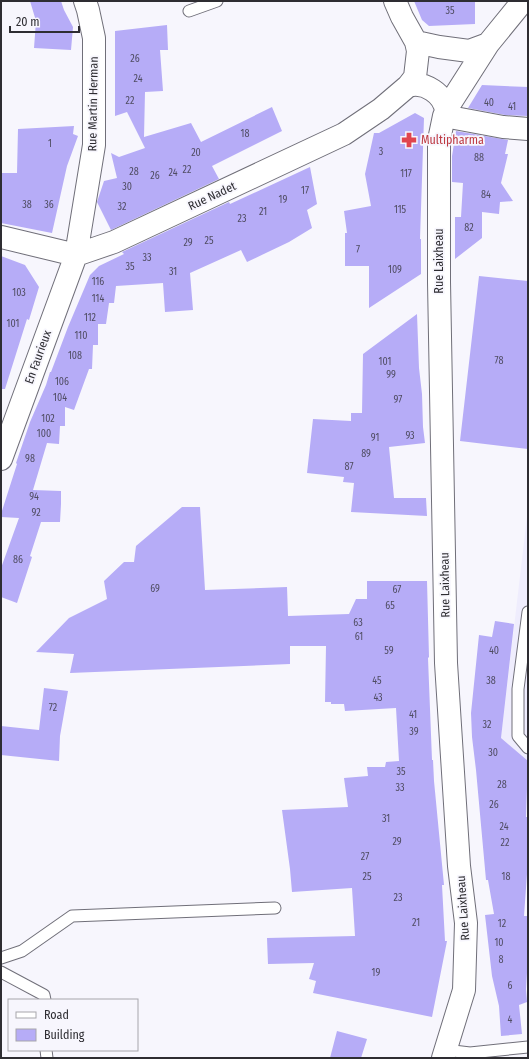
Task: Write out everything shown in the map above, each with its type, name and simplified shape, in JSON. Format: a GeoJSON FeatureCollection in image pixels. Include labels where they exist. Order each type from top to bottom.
{"type":"FeatureCollection","features":[{"type":"Feature","properties":{"kind":"street","name":"Rue Martin Herman"},"geometry":{"type":"LineString","coordinates":[[76,255],[94,145],[94,38],[85,1]]}},
{"type":"Feature","properties":{"kind":"street"},"geometry":{"type":"LineString","coordinates":[[395,1],[416,42],[418,51],[415,77],[408,86]]}},
{"type":"Feature","properties":{"kind":"street","name":"Rue Laixheau"},"geometry":{"type":"LineString","coordinates":[[444,1054],[464,990],[466,923],[459,866],[446,662],[439,266],[439,140],[445,114],[449,105],[488,44],[523,1]]}},
{"type":"Feature","properties":{"kind":"street"},"geometry":{"type":"LineString","coordinates":[[416,42],[469,51],[488,44]]}},
{"type":"Feature","properties":{"kind":"street"},"geometry":{"type":"LineString","coordinates":[[408,86],[414,84],[423,85],[435,91],[445,104],[445,114],[503,127],[528,129]]}},
{"type":"Feature","properties":{"kind":"street","name":"Rue Nadet"},"geometry":{"type":"LineString","coordinates":[[76,255],[114,242],[344,134],[381,109],[408,86]]}},
{"type":"Feature","properties":{"kind":"street"},"geometry":{"type":"LineString","coordinates":[[1,237],[76,255]]}},
{"type":"Feature","properties":{"kind":"street","name":"En Faurieux"},"geometry":{"type":"LineString","coordinates":[[1,459],[76,255]]}},
{"type":"Feature","properties":{"kind":"lane"},"geometry":{"type":"LineString","coordinates":[[189,11],[216,1]]}},
{"type":"Feature","properties":{"kind":"lane"},"geometry":{"type":"LineString","coordinates":[[528,612],[518,689],[518,736],[528,748]]}},
{"type":"Feature","properties":{"kind":"lane"},"geometry":{"type":"LineString","coordinates":[[1,958],[22,951],[72,916],[274,908]]}},
{"type":"Feature","properties":{"kind":"lane"},"geometry":{"type":"LineString","coordinates":[[1,972],[44,995],[45,999]]}},
{"type":"Feature","properties":{"kind":"lane"},"geometry":{"type":"LineString","coordinates":[[444,1054],[528,1047]]}},
{"type":"Feature","properties":{"kind":"shaded area"},"geometry":{"type":"Polygon","coordinates":[[[528,508],[528,773],[501,738],[528,508]]]}},
{"type":"Feature","properties":{"kind":"building"},"geometry":{"type":"Polygon","coordinates":[[[30,1],[61,1],[73,27],[71,50],[34,48],[36,21],[30,1]]]}},
{"type":"Feature","properties":{"kind":"building"},"geometry":{"type":"Polygon","coordinates":[[[414,1],[475,1],[475,24],[429,26],[422,20],[414,1]]]}},
{"type":"Feature","properties":{"kind":"building"},"geometry":{"type":"Polygon","coordinates":[[[167,25],[168,50],[160,50],[163,91],[145,92],[144,137],[191,123],[201,142],[272,107],[282,131],[212,166],[219,179],[111,230],[97,202],[104,181],[117,178],[111,153],[119,157],[145,148],[127,112],[115,116],[115,31],[167,25]]]}},
{"type":"Feature","properties":{"kind":"building"},"geometry":{"type":"Polygon","coordinates":[[[482,85],[528,87],[528,116],[505,115],[468,108],[482,85]]]}},
{"type":"Feature","properties":{"kind":"building"},"geometry":{"type":"Polygon","coordinates":[[[415,113],[424,118],[420,239],[421,274],[369,308],[369,266],[345,266],[345,233],[347,233],[344,211],[371,206],[365,174],[374,133],[379,133],[415,113]]]}},
{"type":"Feature","properties":{"kind":"building"},"geometry":{"type":"Polygon","coordinates":[[[74,126],[73,134],[78,136],[67,166],[52,233],[1,223],[1,173],[17,173],[18,129],[74,126]]]}},
{"type":"Feature","properties":{"kind":"building"},"geometry":{"type":"Polygon","coordinates":[[[456,131],[508,140],[505,154],[508,154],[501,183],[513,201],[500,202],[499,214],[482,212],[482,238],[455,259],[455,217],[461,217],[463,183],[452,182],[452,156],[456,131]]]}},
{"type":"Feature","properties":{"kind":"building"},"geometry":{"type":"Polygon","coordinates":[[[310,167],[317,204],[307,210],[312,228],[289,242],[247,262],[241,250],[190,273],[193,310],[165,312],[163,283],[116,286],[114,303],[109,303],[106,324],[98,324],[98,345],[93,345],[92,369],[89,369],[74,410],[65,407],[65,426],[60,426],[59,444],[47,443],[33,490],[61,491],[60,522],[41,522],[30,556],[32,557],[17,603],[1,597],[1,568],[19,518],[1,517],[1,514],[30,422],[90,275],[99,266],[124,254],[122,252],[229,202],[230,204],[310,167]]]}},
{"type":"Feature","properties":{"kind":"building"},"geometry":{"type":"Polygon","coordinates":[[[1,256],[25,265],[39,287],[29,320],[27,319],[5,389],[1,389],[1,256]]]}},
{"type":"Feature","properties":{"kind":"building"},"geometry":{"type":"Polygon","coordinates":[[[479,276],[528,281],[528,449],[460,441],[479,276]]]}},
{"type":"Feature","properties":{"kind":"building"},"geometry":{"type":"Polygon","coordinates":[[[417,314],[419,368],[425,443],[389,447],[394,498],[426,498],[427,516],[351,512],[354,483],[343,482],[344,477],[307,473],[313,419],[351,421],[351,413],[362,413],[363,354],[417,314]]]}},
{"type":"Feature","properties":{"kind":"building"},"geometry":{"type":"Polygon","coordinates":[[[182,507],[200,507],[205,590],[287,587],[288,616],[349,614],[356,599],[367,599],[367,581],[427,581],[432,760],[444,885],[442,885],[445,941],[447,941],[432,1017],[313,993],[316,981],[309,979],[314,963],[268,964],[267,938],[355,936],[352,888],[292,892],[282,810],[348,807],[344,778],[368,776],[367,767],[385,767],[386,762],[399,761],[396,708],[345,711],[344,704],[331,704],[331,702],[325,702],[326,646],[290,646],[290,664],[70,673],[74,654],[36,652],[69,618],[107,599],[104,581],[124,562],[134,562],[136,546],[182,507]]]}},
{"type":"Feature","properties":{"kind":"building"},"geometry":{"type":"Polygon","coordinates":[[[495,621],[514,624],[501,738],[528,761],[526,817],[528,817],[528,874],[524,916],[528,916],[527,1002],[519,1005],[522,1034],[501,1036],[499,1006],[492,976],[485,915],[494,914],[488,880],[486,880],[471,713],[479,635],[492,637],[495,621]]]}},
{"type":"Feature","properties":{"kind":"building"},"geometry":{"type":"Polygon","coordinates":[[[44,688],[68,691],[60,736],[59,761],[1,755],[1,726],[39,730],[44,688]]]}},
{"type":"Feature","properties":{"kind":"building"},"geometry":{"type":"Polygon","coordinates":[[[337,1031],[367,1039],[361,1058],[330,1058],[337,1031]]]}},
{"type":"Feature","properties":{"kind":"place","name":"Multipharma"},"geometry":{"type":"Point","coordinates":[409,140]}}]}
